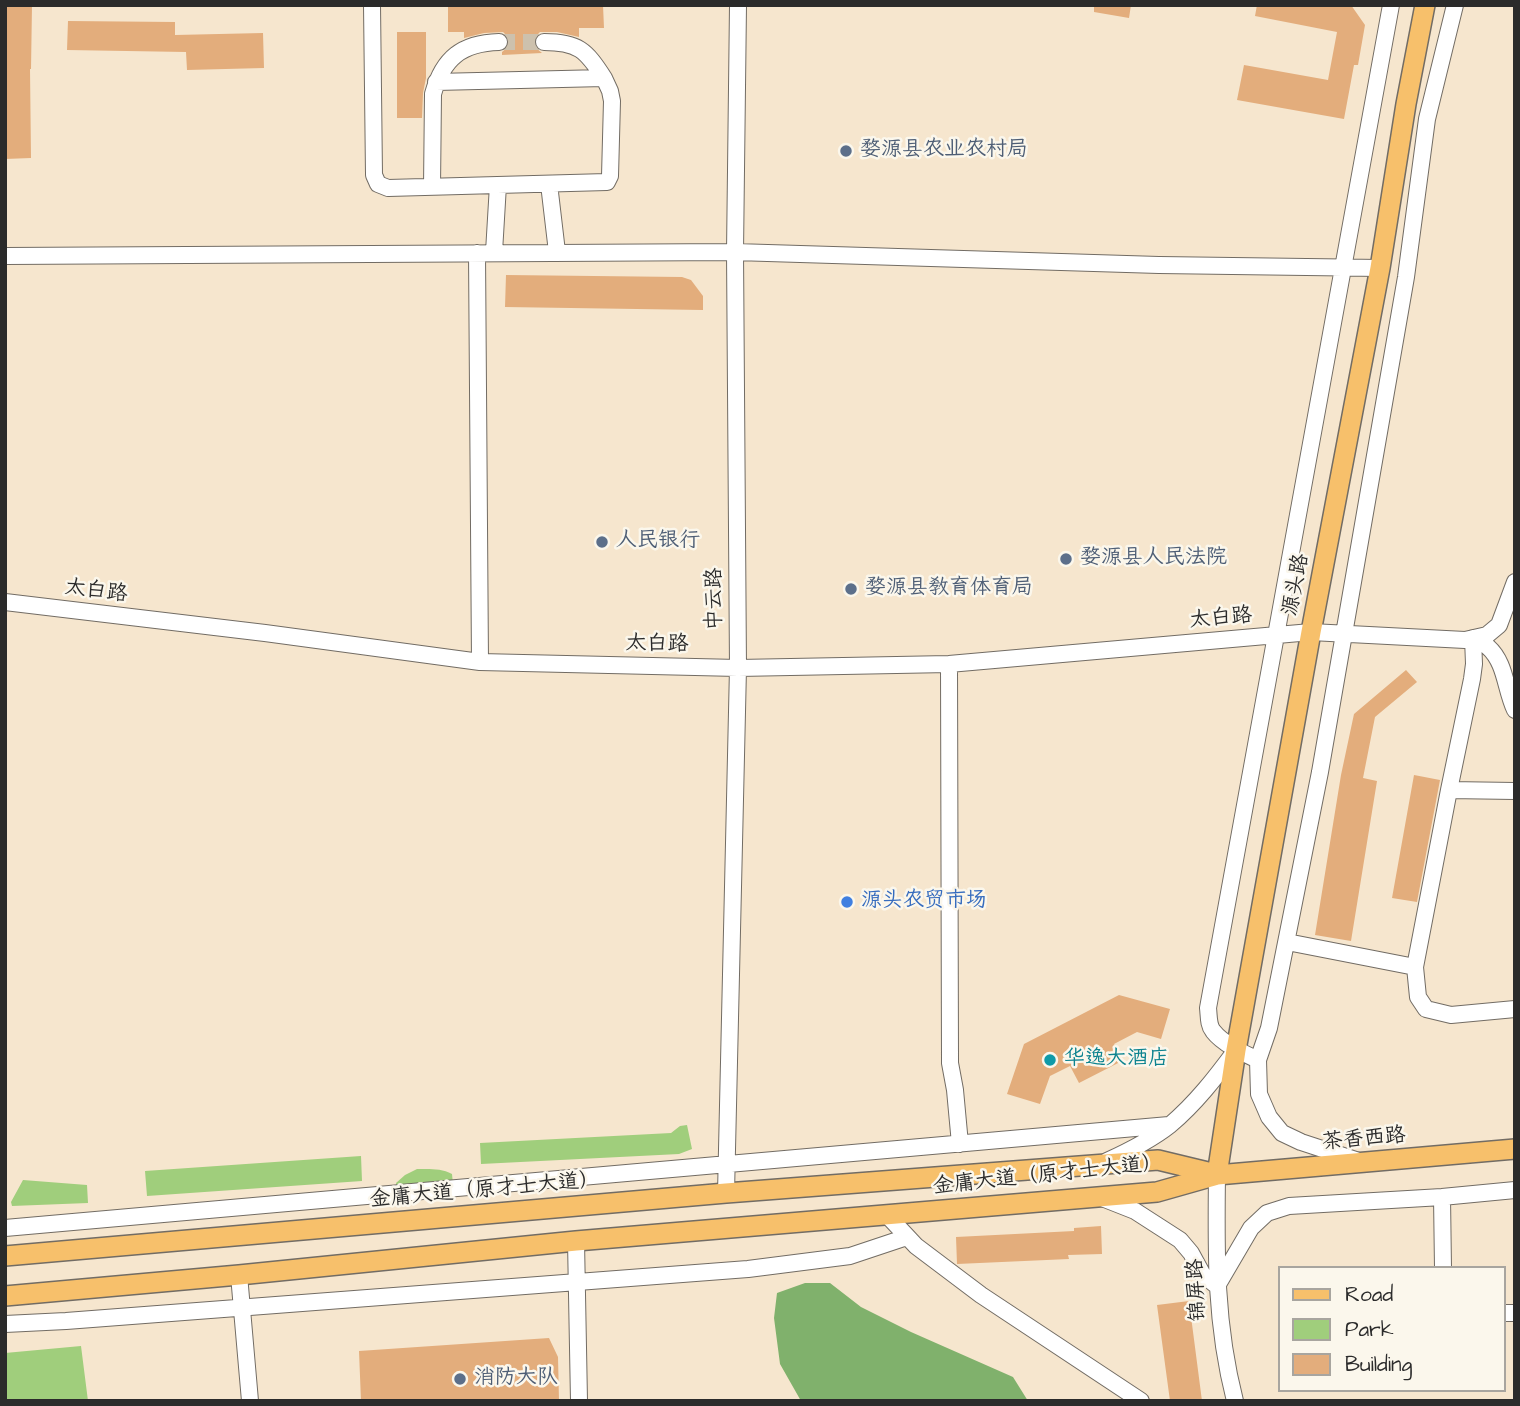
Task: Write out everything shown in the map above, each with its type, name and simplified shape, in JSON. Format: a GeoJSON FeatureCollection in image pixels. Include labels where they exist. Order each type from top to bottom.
{"type":"FeatureCollection","features":[{"type":"Feature","properties":{"kind":"main road","name":"源头路"},"geometry":{"type":"LineString","coordinates":[[1217,1175],[1236,1050],[1380,268],[1425,5]]}},
{"type":"Feature","properties":{"kind":"main road","name":"茶香西路"},"geometry":{"type":"LineString","coordinates":[[1217,1175],[1515,1149]]}},
{"type":"Feature","properties":{"kind":"main road","name":"金庸大道（原才士大道）"},"geometry":{"type":"LineString","coordinates":[[5,1256],[726,1193],[1158,1160],[1217,1175]]}},
{"type":"Feature","properties":{"kind":"main road","name":"金庸大道（原才士大道）"},"geometry":{"type":"LineString","coordinates":[[5,1296],[576,1241],[1157,1192],[1217,1175]]}},
{"type":"Feature","properties":{"kind":"street"},"geometry":{"type":"LineString","coordinates":[[372,5],[374,175],[378,184],[387,188],[607,182],[610,176],[610,91],[589,56],[580,48],[564,43],[544,42]]}},
{"type":"Feature","properties":{"kind":"street","name":"中云路"},"geometry":{"type":"LineString","coordinates":[[726,1193],[738,668],[735,252],[738,5]]}},
{"type":"Feature","properties":{"kind":"street"},"geometry":{"type":"LineString","coordinates":[[1258,1060],[1236,1050],[1213,1031],[1208,1008],[1391,5]]}},
{"type":"Feature","properties":{"kind":"street"},"geometry":{"type":"LineString","coordinates":[[1364,1163],[1282,1133],[1269,1117],[1259,1094],[1258,1060],[1269,1028],[1320,772],[1406,276],[1427,119],[1455,5]]}},
{"type":"Feature","properties":{"kind":"street"},"geometry":{"type":"LineString","coordinates":[[432,187],[433,94],[436,82],[445,64],[456,53],[474,45],[499,42]]}},
{"type":"Feature","properties":{"kind":"street"},"geometry":{"type":"LineString","coordinates":[[436,82],[604,78]]}},
{"type":"Feature","properties":{"kind":"street"},"geometry":{"type":"LineString","coordinates":[[549,184],[557,253]]}},
{"type":"Feature","properties":{"kind":"street"},"geometry":{"type":"LineString","coordinates":[[494,252],[498,185]]}},
{"type":"Feature","properties":{"kind":"street"},"geometry":{"type":"LineString","coordinates":[[5,256],[735,252],[1159,265],[1380,268]]}},
{"type":"Feature","properties":{"kind":"street"},"geometry":{"type":"LineString","coordinates":[[477,253],[480,662]]}},
{"type":"Feature","properties":{"kind":"street"},"geometry":{"type":"LineString","coordinates":[[1473,638],[1487,635],[1499,625],[1515,582]]}},
{"type":"Feature","properties":{"kind":"street","name":"太白路"},"geometry":{"type":"LineString","coordinates":[[5,602],[480,662],[738,668],[949,664],[1311,632],[1465,640],[1473,638]]}},
{"type":"Feature","properties":{"kind":"street"},"geometry":{"type":"LineString","coordinates":[[1473,638],[1488,646],[1498,659],[1515,710]]}},
{"type":"Feature","properties":{"kind":"street"},"geometry":{"type":"LineString","coordinates":[[1473,638],[1472,679],[1415,967],[1418,998],[1426,1009],[1451,1016],[1515,1009]]}},
{"type":"Feature","properties":{"kind":"street"},"geometry":{"type":"LineString","coordinates":[[949,664],[950,1063],[960,1144]]}},
{"type":"Feature","properties":{"kind":"street"},"geometry":{"type":"LineString","coordinates":[[1449,790],[1515,791]]}},
{"type":"Feature","properties":{"kind":"street"},"geometry":{"type":"LineString","coordinates":[[1287,942],[1415,967]]}},
{"type":"Feature","properties":{"kind":"street"},"geometry":{"type":"LineString","coordinates":[[1101,1164],[1140,1145],[1170,1125],[1207,1089],[1236,1050]]}},
{"type":"Feature","properties":{"kind":"street"},"geometry":{"type":"LineString","coordinates":[[5,1227],[1170,1125]]}},
{"type":"Feature","properties":{"kind":"street","name":"锦屏路"},"geometry":{"type":"LineString","coordinates":[[1217,1175],[1217,1286],[1226,1365],[1235,1401]]}},
{"type":"Feature","properties":{"kind":"street"},"geometry":{"type":"LineString","coordinates":[[1100,1197],[1135,1211],[1180,1240],[1203,1275],[1217,1286],[1251,1228],[1267,1213],[1289,1206],[1442,1198],[1515,1190]]}},
{"type":"Feature","properties":{"kind":"street"},"geometry":{"type":"LineString","coordinates":[[1442,1198],[1443,1266]]}},
{"type":"Feature","properties":{"kind":"street"},"geometry":{"type":"LineString","coordinates":[[887,1215],[916,1246],[981,1295],[1140,1401]]}},
{"type":"Feature","properties":{"kind":"street"},"geometry":{"type":"LineString","coordinates":[[5,1324],[748,1269],[850,1256],[907,1237]]}},
{"type":"Feature","properties":{"kind":"street"},"geometry":{"type":"LineString","coordinates":[[576,1241],[579,1401]]}},
{"type":"Feature","properties":{"kind":"street"},"geometry":{"type":"LineString","coordinates":[[239,1275],[250,1401]]}},
{"type":"Feature","properties":{"kind":"green space"},"geometry":{"type":"Polygon","coordinates":[[[687,1125],[692,1149],[679,1154],[481,1164],[480,1143],[671,1133],[680,1126],[687,1125]]]}},
{"type":"Feature","properties":{"kind":"green space"},"geometry":{"type":"Polygon","coordinates":[[[361,1156],[362,1181],[147,1196],[145,1171],[361,1156]]]}},
{"type":"Feature","properties":{"kind":"green space"},"geometry":{"type":"Polygon","coordinates":[[[417,1169],[448,1172],[452,1174],[453,1184],[397,1189],[396,1183],[417,1169]]]}},
{"type":"Feature","properties":{"kind":"green space"},"geometry":{"type":"Polygon","coordinates":[[[23,1180],[87,1185],[88,1203],[12,1206],[11,1202],[23,1180]]]}},
{"type":"Feature","properties":{"kind":"green space"},"geometry":{"type":"Polygon","coordinates":[[[805,1283],[830,1283],[861,1307],[1013,1377],[1028,1401],[801,1401],[780,1364],[774,1318],[777,1293],[805,1283]]]}},
{"type":"Feature","properties":{"kind":"green space"},"geometry":{"type":"Polygon","coordinates":[[[81,1346],[88,1401],[5,1401],[5,1353],[81,1346]]]}},
{"type":"Feature","properties":{"kind":"building"},"geometry":{"type":"Polygon","coordinates":[[[5,5],[32,5],[31,158],[5,159],[5,5]]]}},
{"type":"Feature","properties":{"kind":"building"},"geometry":{"type":"Polygon","coordinates":[[[448,5],[603,5],[604,28],[579,28],[579,37],[557,32],[540,32],[534,42],[535,47],[542,53],[502,55],[509,42],[503,32],[464,38],[464,32],[448,32],[448,5]]]}},
{"type":"Feature","properties":{"kind":"building"},"geometry":{"type":"Polygon","coordinates":[[[1094,5],[1131,5],[1129,18],[1094,12],[1094,5]]]}},
{"type":"Feature","properties":{"kind":"building"},"geometry":{"type":"Polygon","coordinates":[[[1257,5],[1351,5],[1365,25],[1344,119],[1237,100],[1244,65],[1328,80],[1337,32],[1255,16],[1257,5]]]}},
{"type":"Feature","properties":{"kind":"building"},"geometry":{"type":"Polygon","coordinates":[[[68,21],[175,22],[175,35],[263,33],[264,68],[187,70],[186,52],[67,50],[68,21]]]}},
{"type":"Feature","properties":{"kind":"building"},"geometry":{"type":"Polygon","coordinates":[[[397,32],[426,32],[426,78],[422,118],[397,118],[397,32]]]}},
{"type":"Feature","properties":{"kind":"building"},"geometry":{"type":"Polygon","coordinates":[[[506,275],[682,277],[691,280],[703,296],[703,310],[505,307],[506,275]]]}},
{"type":"Feature","properties":{"kind":"building"},"geometry":{"type":"Polygon","coordinates":[[[1406,670],[1417,682],[1375,717],[1363,778],[1377,781],[1351,941],[1315,935],[1341,775],[1354,714],[1406,670]]]}},
{"type":"Feature","properties":{"kind":"building"},"geometry":{"type":"Polygon","coordinates":[[[1414,775],[1440,780],[1417,902],[1392,898],[1414,775]]]}},
{"type":"Feature","properties":{"kind":"building","name":"华逸大酒店"},"geometry":{"type":"Polygon","coordinates":[[[1119,995],[1170,1009],[1161,1039],[1137,1032],[1114,1044],[1122,1061],[1079,1083],[1070,1066],[1050,1076],[1040,1104],[1007,1094],[1024,1044],[1119,995]]]}},
{"type":"Feature","properties":{"kind":"building"},"geometry":{"type":"Polygon","coordinates":[[[1101,1226],[1102,1254],[1068,1255],[1069,1259],[957,1264],[956,1237],[1074,1231],[1074,1228],[1101,1226]]]}},
{"type":"Feature","properties":{"kind":"building"},"geometry":{"type":"Polygon","coordinates":[[[1189,1301],[1202,1401],[1170,1401],[1157,1305],[1189,1301]]]}},
{"type":"Feature","properties":{"kind":"building","name":"消防大队"},"geometry":{"type":"Polygon","coordinates":[[[549,1338],[558,1357],[559,1401],[361,1401],[359,1351],[549,1338]]]}},
{"type":"Feature","properties":{"kind":"tunnel"},"geometry":{"type":"LineString","coordinates":[[499,42],[544,42]]}},
{"type":"Feature","properties":{"kind":"place","name":"婺源县农业农村局"},"geometry":{"type":"Point","coordinates":[846,151]}},
{"type":"Feature","properties":{"kind":"place","name":"人民银行"},"geometry":{"type":"Point","coordinates":[602,542]}},
{"type":"Feature","properties":{"kind":"place","name":"婺源县人民法院"},"geometry":{"type":"Point","coordinates":[1066,559]}},
{"type":"Feature","properties":{"kind":"place","name":"婺源县教育体育局"},"geometry":{"type":"Point","coordinates":[851,589]}},
{"type":"Feature","properties":{"kind":"place","name":"源头农贸市场"},"geometry":{"type":"Point","coordinates":[847,902]}},
{"type":"Feature","properties":{"kind":"place","name":"华逸大酒店"},"geometry":{"type":"Point","coordinates":[1050,1060]}},
{"type":"Feature","properties":{"kind":"place","name":"消防大队"},"geometry":{"type":"Point","coordinates":[460,1379]}}]}
